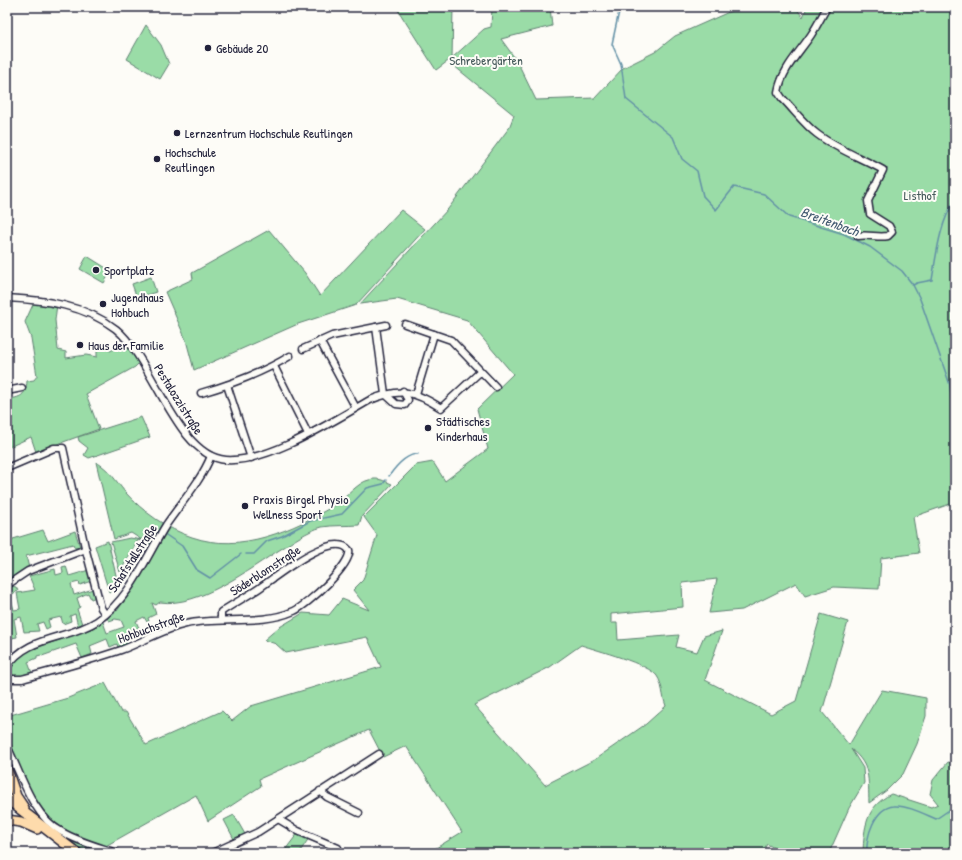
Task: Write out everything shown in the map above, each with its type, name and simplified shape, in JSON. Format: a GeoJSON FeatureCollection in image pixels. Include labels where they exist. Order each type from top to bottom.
{"type":"FeatureCollection","features":[{"type":"Feature","properties":{"kind":"highway"},"geometry":{"type":"LineString","coordinates":[[7,770],[16,796],[33,818]]}},
{"type":"Feature","properties":{"kind":"highway"},"geometry":{"type":"LineString","coordinates":[[7,799],[77,853]]}},
{"type":"Feature","properties":{"kind":"highway"},"geometry":{"type":"LineString","coordinates":[[7,805],[65,853]]}},
{"type":"Feature","properties":{"kind":"highway"},"geometry":{"type":"LineString","coordinates":[[7,820],[21,822],[37,829]]}},
{"type":"Feature","properties":{"kind":"street"},"geometry":{"type":"LineString","coordinates":[[827,7],[810,36],[789,66],[780,82],[778,92],[816,134],[841,150],[865,160],[883,170],[868,201],[870,214],[889,226],[892,232],[888,236],[880,237],[867,234],[858,236]]}},
{"type":"Feature","properties":{"kind":"street","name":"Pestalozzistraße"},"geometry":{"type":"LineString","coordinates":[[7,298],[50,302],[69,306],[94,316],[117,330],[138,353],[186,434],[199,449],[210,456],[225,460],[251,458],[273,451],[385,394],[403,391],[416,394],[441,408],[480,372]]}},
{"type":"Feature","properties":{"kind":"street"},"geometry":{"type":"LineString","coordinates":[[405,324],[451,340],[496,387]]}},
{"type":"Feature","properties":{"kind":"street"},"geometry":{"type":"LineString","coordinates":[[303,349],[320,341],[350,332],[386,325]]}},
{"type":"Feature","properties":{"kind":"street"},"geometry":{"type":"LineString","coordinates":[[376,326],[385,394],[400,406],[405,405],[408,400],[403,391]]}},
{"type":"Feature","properties":{"kind":"street"},"geometry":{"type":"LineString","coordinates":[[416,394],[434,334]]}},
{"type":"Feature","properties":{"kind":"street"},"geometry":{"type":"LineString","coordinates":[[320,341],[356,408]]}},
{"type":"Feature","properties":{"kind":"street"},"geometry":{"type":"LineString","coordinates":[[201,393],[228,386],[274,366],[290,356]]}},
{"type":"Feature","properties":{"kind":"street"},"geometry":{"type":"LineString","coordinates":[[274,366],[308,434]]}},
{"type":"Feature","properties":{"kind":"street"},"geometry":{"type":"LineString","coordinates":[[228,386],[251,458]]}},
{"type":"Feature","properties":{"kind":"street"},"geometry":{"type":"LineString","coordinates":[[7,391],[22,388]]}},
{"type":"Feature","properties":{"kind":"street"},"geometry":{"type":"LineString","coordinates":[[9,465],[54,448],[62,447],[86,550],[101,608],[105,614]]}},
{"type":"Feature","properties":{"kind":"street","name":"Schafstallstraße"},"geometry":{"type":"LineString","coordinates":[[7,667],[14,656],[25,648],[86,627],[105,614],[133,581],[210,456]]}},
{"type":"Feature","properties":{"kind":"street","name":"Söderblomstraße"},"geometry":{"type":"LineString","coordinates":[[221,620],[222,611],[255,591],[298,560],[332,546],[340,545],[347,548],[350,555],[344,566],[303,605]]}},
{"type":"Feature","properties":{"kind":"street"},"geometry":{"type":"LineString","coordinates":[[7,585],[28,571],[86,550]]}},
{"type":"Feature","properties":{"kind":"street","name":"Hohbuchstraße"},"geometry":{"type":"LineString","coordinates":[[7,678],[22,679],[116,651],[184,624],[221,620],[264,618],[290,612],[303,605]]}},
{"type":"Feature","properties":{"kind":"street"},"geometry":{"type":"LineString","coordinates":[[7,746],[28,790],[49,822],[71,837],[117,853]]}},
{"type":"Feature","properties":{"kind":"street"},"geometry":{"type":"LineString","coordinates":[[212,853],[253,835],[379,754]]}},
{"type":"Feature","properties":{"kind":"street"},"geometry":{"type":"LineString","coordinates":[[320,791],[327,797],[359,813]]}},
{"type":"Feature","properties":{"kind":"street"},"geometry":{"type":"LineString","coordinates":[[278,819],[298,831],[338,848]]}},
{"type":"Feature","properties":{"kind":"green space"},"geometry":{"type":"Polygon","coordinates":[[[396,7],[453,7],[452,58],[484,29],[491,27],[492,7],[550,7],[552,26],[501,39],[517,61],[536,100],[595,98],[623,68],[655,52],[675,36],[740,7],[795,7],[803,17],[807,7],[955,7],[955,510],[950,504],[913,517],[919,553],[881,558],[879,589],[834,587],[805,596],[796,583],[742,610],[709,613],[717,579],[682,583],[683,607],[611,614],[611,623],[617,623],[618,640],[679,635],[676,647],[697,652],[704,636],[722,631],[705,680],[771,714],[796,701],[821,614],[848,622],[822,712],[849,745],[882,690],[926,698],[926,716],[917,744],[903,774],[887,790],[869,803],[868,779],[865,767],[862,761],[851,749],[863,768],[864,783],[849,808],[829,853],[783,853],[767,844],[762,853],[428,853],[462,832],[406,746],[383,757],[369,730],[259,779],[261,786],[208,821],[196,795],[102,848],[71,836],[50,822],[28,790],[7,742],[7,716],[68,698],[105,683],[121,712],[126,712],[146,745],[222,711],[232,721],[251,706],[381,667],[367,637],[286,653],[276,644],[264,640],[278,628],[303,613],[329,615],[342,599],[369,610],[353,590],[363,580],[377,535],[364,517],[416,465],[433,462],[445,481],[488,449],[477,409],[513,374],[467,320],[397,299],[360,304],[448,209],[509,128],[514,115],[448,61],[436,70],[396,7]],[[581,645],[550,667],[474,705],[545,785],[594,760],[646,724],[666,706],[659,679],[652,671],[633,662],[581,645]]]}},
{"type":"Feature","properties":{"kind":"green space"},"geometry":{"type":"Polygon","coordinates":[[[146,25],[161,45],[169,64],[160,79],[127,59],[146,25]]]}},
{"type":"Feature","properties":{"kind":"green space"},"geometry":{"type":"Polygon","coordinates":[[[401,210],[425,229],[356,305],[298,324],[194,370],[186,340],[165,292],[193,279],[192,273],[269,230],[305,273],[320,296],[401,210]]]}},
{"type":"Feature","properties":{"kind":"green space","name":"Sportplatz"},"geometry":{"type":"Polygon","coordinates":[[[87,256],[111,271],[104,283],[80,269],[87,256]]]}},
{"type":"Feature","properties":{"kind":"green space"},"geometry":{"type":"Polygon","coordinates":[[[151,277],[156,292],[137,298],[132,284],[151,277]]]}},
{"type":"Feature","properties":{"kind":"green space"},"geometry":{"type":"Polygon","coordinates":[[[35,300],[57,304],[55,320],[58,350],[66,352],[66,358],[86,355],[97,357],[97,348],[106,347],[110,351],[125,344],[132,345],[142,360],[135,367],[86,394],[99,429],[36,452],[31,437],[7,448],[7,437],[12,425],[7,414],[7,399],[16,398],[22,395],[24,393],[27,381],[34,380],[37,376],[31,338],[25,322],[35,300]]]}},
{"type":"Feature","properties":{"kind":"green space"},"geometry":{"type":"Polygon","coordinates":[[[141,417],[150,437],[89,458],[84,455],[88,448],[79,441],[78,437],[141,417]]]}},
{"type":"Feature","properties":{"kind":"green space"},"geometry":{"type":"Polygon","coordinates":[[[96,462],[109,472],[132,499],[156,519],[183,534],[210,542],[229,543],[266,537],[302,523],[335,505],[365,481],[378,479],[392,484],[362,516],[359,525],[331,526],[316,529],[301,536],[239,576],[207,593],[191,599],[175,602],[160,602],[156,605],[152,603],[156,614],[148,618],[149,621],[147,622],[144,617],[136,621],[139,628],[136,630],[137,634],[126,640],[128,644],[118,648],[117,644],[110,647],[107,639],[90,646],[92,654],[82,658],[76,644],[42,656],[37,656],[37,658],[28,662],[32,673],[14,677],[10,676],[9,671],[18,658],[25,652],[93,628],[103,622],[107,633],[124,627],[121,620],[115,619],[109,621],[107,618],[115,610],[117,611],[147,566],[164,529],[153,546],[145,541],[144,543],[138,540],[120,572],[111,542],[130,538],[142,540],[131,533],[114,539],[96,462]]]}},
{"type":"Feature","properties":{"kind":"green space"},"geometry":{"type":"Polygon","coordinates":[[[43,530],[48,541],[75,531],[80,547],[75,548],[73,544],[26,556],[29,568],[7,583],[7,544],[13,539],[43,530]]]}},
{"type":"Feature","properties":{"kind":"green space"},"geometry":{"type":"Polygon","coordinates":[[[108,541],[119,588],[112,586],[113,590],[109,592],[95,546],[108,541]]]}},
{"type":"Feature","properties":{"kind":"green space"},"geometry":{"type":"Polygon","coordinates":[[[66,566],[69,576],[89,570],[91,581],[80,585],[79,582],[71,584],[74,595],[93,589],[96,597],[91,599],[88,593],[77,598],[80,607],[77,609],[82,624],[78,626],[75,614],[70,616],[71,621],[63,624],[61,617],[48,620],[50,627],[46,629],[43,622],[37,624],[39,631],[24,632],[21,617],[14,619],[17,637],[7,639],[7,590],[11,586],[16,587],[18,591],[10,595],[14,610],[20,609],[17,593],[35,590],[29,576],[55,569],[56,575],[63,573],[62,567],[66,566]]]}},
{"type":"Feature","properties":{"kind":"green space"},"geometry":{"type":"Polygon","coordinates":[[[948,762],[955,765],[955,853],[863,853],[866,826],[871,812],[876,805],[891,794],[931,807],[938,804],[930,794],[933,780],[948,762]]]}},
{"type":"Feature","properties":{"kind":"green space"},"geometry":{"type":"Polygon","coordinates":[[[234,815],[246,836],[235,841],[224,820],[234,815]]]}},
{"type":"Feature","properties":{"kind":"green space"},"geometry":{"type":"Polygon","coordinates":[[[58,833],[109,853],[84,853],[58,833]]]}},
{"type":"Feature","properties":{"kind":"green space"},"geometry":{"type":"Polygon","coordinates":[[[298,833],[309,838],[299,853],[285,850],[298,833]]]}},
{"type":"Feature","properties":{"kind":"waterway","name":"Breitenbach"},"geometry":{"type":"LineString","coordinates":[[620,7],[612,44],[621,64],[626,99],[673,137],[682,159],[697,171],[703,196],[716,210],[734,187],[764,194],[789,217],[844,234],[870,247],[902,271],[913,285],[920,299],[950,385],[955,432]]}},
{"type":"Feature","properties":{"kind":"waterway"},"geometry":{"type":"LineString","coordinates":[[913,285],[932,280],[942,228],[955,201]]}},
{"type":"Feature","properties":{"kind":"waterway"},"geometry":{"type":"LineString","coordinates":[[389,476],[405,458],[418,454]]}},
{"type":"Feature","properties":{"kind":"waterway"},"geometry":{"type":"LineString","coordinates":[[246,554],[254,554],[267,541],[282,536],[310,521],[342,514],[367,488],[383,484],[386,480]]}},
{"type":"Feature","properties":{"kind":"waterway"},"geometry":{"type":"LineString","coordinates":[[166,535],[182,546],[197,570],[210,578],[241,554]]}},
{"type":"Feature","properties":{"kind":"waterway","name":"Breitenbach"},"geometry":{"type":"LineString","coordinates":[[867,853],[868,839],[873,824],[881,812],[887,808],[894,806],[904,807],[936,819],[955,806]]}},
{"type":"Feature","properties":{"kind":"railway"},"geometry":{"type":"LineString","coordinates":[[7,851],[15,853]]}},
{"type":"Feature","properties":{"kind":"place","name":"Gebäude 20"},"geometry":{"type":"Point","coordinates":[208,48]}},
{"type":"Feature","properties":{"kind":"place","name":"Lernzentrum Hochschule Reutlingen"},"geometry":{"type":"Point","coordinates":[177,133]}},
{"type":"Feature","properties":{"kind":"place","name":"Hochschule Reutlingen"},"geometry":{"type":"Point","coordinates":[157,159]}},
{"type":"Feature","properties":{"kind":"place","name":"Sportplatz"},"geometry":{"type":"Point","coordinates":[96,270]}},
{"type":"Feature","properties":{"kind":"place","name":"Jugendhaus Hohbuch"},"geometry":{"type":"Point","coordinates":[103,304]}},
{"type":"Feature","properties":{"kind":"place","name":"Haus der Familie"},"geometry":{"type":"Point","coordinates":[80,345]}},
{"type":"Feature","properties":{"kind":"place","name":"Städtisches Kinderhaus"},"geometry":{"type":"Point","coordinates":[428,428]}},
{"type":"Feature","properties":{"kind":"place","name":"Praxis Birgel Physio Wellness Sport"},"geometry":{"type":"Point","coordinates":[245,506]}},
{"type":"Feature","properties":{"kind":"park label","name":"Schrebergärten"},"geometry":{"type":"Point","coordinates":[486,60]}},
{"type":"Feature","properties":{"kind":"park label","name":"Listhof"},"geometry":{"type":"Point","coordinates":[920,195]}}]}
